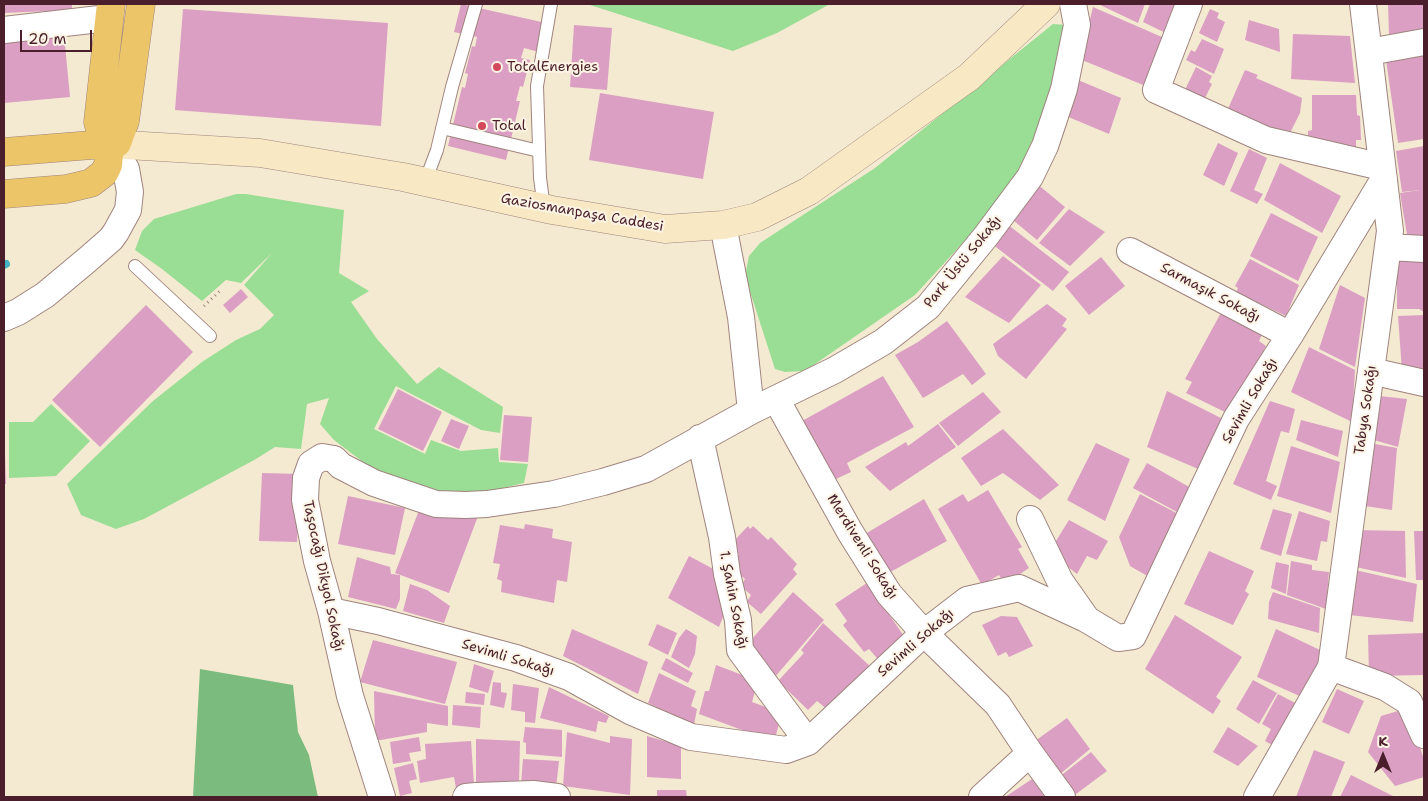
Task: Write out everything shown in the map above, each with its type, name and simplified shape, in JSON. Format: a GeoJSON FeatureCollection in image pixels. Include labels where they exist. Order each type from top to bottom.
{"type":"FeatureCollection","features":[{"type":"Feature","properties":{"kind":"main road"},"geometry":{"type":"LineString","coordinates":[[110,144],[117,142],[125,121],[141,4]]}},
{"type":"Feature","properties":{"kind":"main road","name":"Gaziosmanpaşa Caddesi"},"geometry":{"type":"LineString","coordinates":[[4,152],[110,144],[260,153],[320,162],[425,182],[544,208],[665,228],[723,225],[757,217],[809,191],[969,77],[1046,4]]}},
{"type":"Feature","properties":{"kind":"main road"},"geometry":{"type":"LineString","coordinates":[[110,11],[98,122],[102,138],[110,144]]}},
{"type":"Feature","properties":{"kind":"main road"},"geometry":{"type":"LineString","coordinates":[[4,194],[66,189],[91,183],[104,174],[108,165],[110,144]]}},
{"type":"Feature","properties":{"kind":"street","name":"Park Üstü Sokağı"},"geometry":{"type":"LineString","coordinates":[[700,438],[835,370],[883,342],[928,307],[986,236],[1030,177],[1045,146],[1064,89],[1077,25],[1073,4]]}},
{"type":"Feature","properties":{"kind":"street"},"geometry":{"type":"LineString","coordinates":[[1189,4],[1156,90],[1266,140],[1383,173]]}},
{"type":"Feature","properties":{"kind":"street","name":"Tabya Sokağı"},"geometry":{"type":"LineString","coordinates":[[1257,797],[1331,667],[1388,248],[1390,231],[1363,4]]}},
{"type":"Feature","properties":{"kind":"street"},"geometry":{"type":"LineString","coordinates":[[4,30],[110,11]]}},
{"type":"Feature","properties":{"kind":"street"},"geometry":{"type":"LineString","coordinates":[[1369,52],[1424,42]]}},
{"type":"Feature","properties":{"kind":"street"},"geometry":{"type":"LineString","coordinates":[[4,318],[46,295],[111,239],[128,210],[130,192],[126,169],[110,144]]}},
{"type":"Feature","properties":{"kind":"street","name":"Sevimli Sokağı"},"geometry":{"type":"LineString","coordinates":[[331,611],[378,621],[516,658],[569,676],[630,711],[691,737],[786,750],[808,742],[924,633],[967,600],[1019,588],[1086,619],[1118,638],[1133,636],[1236,419],[1290,335],[1383,173]]}},
{"type":"Feature","properties":{"kind":"street"},"geometry":{"type":"LineString","coordinates":[[723,225],[741,317],[751,411]]}},
{"type":"Feature","properties":{"kind":"street"},"geometry":{"type":"LineString","coordinates":[[1388,248],[1424,249]]}},
{"type":"Feature","properties":{"kind":"street","name":"Sarmaşık Sokağı"},"geometry":{"type":"LineString","coordinates":[[1130,252],[1290,335]]}},
{"type":"Feature","properties":{"kind":"street"},"geometry":{"type":"LineString","coordinates":[[1371,371],[1424,383]]}},
{"type":"Feature","properties":{"kind":"street","name":"Merdivenli Sokağı"},"geometry":{"type":"LineString","coordinates":[[776,399],[850,532],[889,594],[924,633],[998,705],[1062,797]]}},
{"type":"Feature","properties":{"kind":"street","name":"Taşocağı Dikyol Sokağı"},"geometry":{"type":"LineString","coordinates":[[382,797],[350,696],[331,611],[317,561],[305,500],[306,478],[311,464],[322,457],[334,459],[341,466],[374,483],[436,504],[466,505],[554,494],[603,482],[646,469],[700,438]]}},
{"type":"Feature","properties":{"kind":"street","name":"1. Şahin Sokağı"},"geometry":{"type":"LineString","coordinates":[[700,438],[738,620],[740,650],[808,742]]}},
{"type":"Feature","properties":{"kind":"street"},"geometry":{"type":"LineString","coordinates":[[1030,519],[1060,581],[1086,619]]}},
{"type":"Feature","properties":{"kind":"street"},"geometry":{"type":"LineString","coordinates":[[1331,667],[1385,687],[1409,702],[1424,735]]}},
{"type":"Feature","properties":{"kind":"street"},"geometry":{"type":"LineString","coordinates":[[982,797],[1030,753]]}},
{"type":"Feature","properties":{"kind":"street"},"geometry":{"type":"LineString","coordinates":[[466,797],[533,794],[558,797]]}},
{"type":"Feature","properties":{"kind":"lane"},"geometry":{"type":"LineString","coordinates":[[425,182],[437,150],[468,26],[476,4]]}},
{"type":"Feature","properties":{"kind":"lane"},"geometry":{"type":"LineString","coordinates":[[544,208],[539,151],[537,86],[551,4]]}},
{"type":"Feature","properties":{"kind":"lane"},"geometry":{"type":"LineString","coordinates":[[442,128],[539,151]]}},
{"type":"Feature","properties":{"kind":"lane"},"geometry":{"type":"LineString","coordinates":[[135,266],[210,336]]}},
{"type":"Feature","properties":{"kind":"path"},"geometry":{"type":"LineString","coordinates":[[191,318],[222,289]]}},
{"type":"Feature","properties":{"kind":"green space"},"geometry":{"type":"Polygon","coordinates":[[[587,4],[830,4],[777,33],[733,51],[587,4]]]}},
{"type":"Feature","properties":{"kind":"green space"},"geometry":{"type":"Polygon","coordinates":[[[1053,24],[1066,25],[1051,112],[1013,188],[915,295],[805,371],[785,372],[775,369],[745,276],[749,256],[760,243],[875,168],[1053,24]]]}},
{"type":"Feature","properties":{"kind":"green space"},"geometry":{"type":"Polygon","coordinates":[[[236,194],[344,210],[339,273],[369,291],[351,302],[377,339],[417,384],[439,367],[503,407],[500,433],[481,430],[396,386],[374,429],[425,454],[431,440],[461,451],[498,448],[499,462],[528,464],[524,483],[490,491],[441,496],[401,486],[367,465],[334,440],[320,424],[329,398],[307,404],[301,449],[275,447],[144,519],[116,529],[81,515],[67,484],[153,401],[202,362],[236,340],[260,329],[274,315],[244,285],[272,253],[241,283],[226,280],[202,301],[135,250],[142,231],[154,219],[236,194]]]}},
{"type":"Feature","properties":{"kind":"green space"},"geometry":{"type":"Polygon","coordinates":[[[51,404],[90,441],[56,476],[9,478],[9,422],[33,422],[51,404]]]}},
{"type":"Feature","properties":{"kind":"green space"},"geometry":{"type":"Polygon","coordinates":[[[200,669],[293,685],[298,732],[309,755],[318,797],[193,797],[200,669]]]}},
{"type":"Feature","properties":{"kind":"building"},"geometry":{"type":"Polygon","coordinates":[[[4,4],[72,4],[72,10],[4,13],[4,4]]]}},
{"type":"Feature","properties":{"kind":"building"},"geometry":{"type":"Polygon","coordinates":[[[461,4],[546,23],[539,52],[524,48],[521,58],[530,60],[523,87],[520,86],[516,101],[520,101],[506,160],[448,146],[462,87],[465,88],[468,74],[465,73],[472,46],[475,47],[477,37],[454,32],[461,4]]]}},
{"type":"Feature","properties":{"kind":"building"},"geometry":{"type":"Polygon","coordinates":[[[1098,4],[1145,4],[1138,23],[1098,4]]]}},
{"type":"Feature","properties":{"kind":"building"},"geometry":{"type":"Polygon","coordinates":[[[1150,4],[1186,4],[1174,37],[1143,22],[1150,4]]]}},
{"type":"Feature","properties":{"kind":"building"},"geometry":{"type":"Polygon","coordinates":[[[1388,4],[1424,4],[1424,32],[1389,34],[1388,4]]]}},
{"type":"Feature","properties":{"kind":"building"},"geometry":{"type":"Polygon","coordinates":[[[1093,7],[1171,41],[1153,89],[1077,58],[1084,44],[1093,7]]]}},
{"type":"Feature","properties":{"kind":"building"},"geometry":{"type":"Polygon","coordinates":[[[183,9],[388,23],[381,126],[175,110],[183,9]]]}},
{"type":"Feature","properties":{"kind":"building"},"geometry":{"type":"Polygon","coordinates":[[[1210,9],[1219,13],[1217,18],[1225,22],[1217,42],[1199,33],[1210,9]]]}},
{"type":"Feature","properties":{"kind":"building"},"geometry":{"type":"Polygon","coordinates":[[[1249,20],[1279,29],[1280,52],[1245,40],[1249,20]]]}},
{"type":"Feature","properties":{"kind":"building"},"geometry":{"type":"Polygon","coordinates":[[[574,25],[612,28],[607,90],[570,87],[574,25]]]}},
{"type":"Feature","properties":{"kind":"building"},"geometry":{"type":"Polygon","coordinates":[[[64,34],[70,97],[4,103],[4,39],[64,34]]]}},
{"type":"Feature","properties":{"kind":"building"},"geometry":{"type":"Polygon","coordinates":[[[1293,34],[1350,36],[1355,83],[1291,79],[1293,34]]]}},
{"type":"Feature","properties":{"kind":"building"},"geometry":{"type":"Polygon","coordinates":[[[1202,39],[1224,49],[1214,74],[1186,60],[1191,50],[1195,52],[1202,39]]]}},
{"type":"Feature","properties":{"kind":"building"},"geometry":{"type":"Polygon","coordinates":[[[1424,55],[1424,139],[1398,143],[1386,60],[1424,55]]]}},
{"type":"Feature","properties":{"kind":"building"},"geometry":{"type":"Polygon","coordinates":[[[1196,67],[1212,76],[1209,82],[1212,84],[1201,106],[1182,96],[1196,67]]]}},
{"type":"Feature","properties":{"kind":"building"},"geometry":{"type":"Polygon","coordinates":[[[1245,70],[1258,75],[1256,78],[1302,98],[1300,113],[1285,143],[1224,118],[1245,70]]]}},
{"type":"Feature","properties":{"kind":"building"},"geometry":{"type":"Polygon","coordinates":[[[1078,80],[1121,98],[1109,134],[1066,116],[1078,80]]]}},
{"type":"Feature","properties":{"kind":"building"},"geometry":{"type":"Polygon","coordinates":[[[600,93],[714,112],[703,179],[589,160],[600,93]]]}},
{"type":"Feature","properties":{"kind":"building"},"geometry":{"type":"Polygon","coordinates":[[[1312,95],[1356,95],[1357,115],[1360,116],[1361,140],[1356,140],[1356,157],[1308,149],[1308,131],[1312,130],[1312,95]]]}},
{"type":"Feature","properties":{"kind":"building"},"geometry":{"type":"Polygon","coordinates":[[[1218,143],[1238,153],[1224,186],[1203,175],[1218,143]]]}},
{"type":"Feature","properties":{"kind":"building"},"geometry":{"type":"Polygon","coordinates":[[[1424,146],[1424,245],[1409,247],[1400,193],[1420,190],[1402,192],[1396,151],[1424,146]]]}},
{"type":"Feature","properties":{"kind":"building"},"geometry":{"type":"Polygon","coordinates":[[[1249,149],[1267,158],[1254,190],[1263,194],[1257,204],[1230,191],[1249,149]]]}},
{"type":"Feature","properties":{"kind":"building"},"geometry":{"type":"Polygon","coordinates":[[[1280,163],[1341,196],[1322,233],[1264,200],[1280,163]]]}},
{"type":"Feature","properties":{"kind":"building"},"geometry":{"type":"Polygon","coordinates":[[[1036,183],[1065,207],[1037,240],[1008,216],[1036,183]]]}},
{"type":"Feature","properties":{"kind":"building"},"geometry":{"type":"Polygon","coordinates":[[[1069,209],[1105,232],[1070,266],[1039,243],[1069,209]]]}},
{"type":"Feature","properties":{"kind":"building"},"geometry":{"type":"Polygon","coordinates":[[[1271,213],[1318,237],[1298,281],[1250,256],[1271,213]]]}},
{"type":"Feature","properties":{"kind":"building"},"geometry":{"type":"Polygon","coordinates":[[[1007,224],[1069,272],[1053,291],[992,244],[1007,224]]]}},
{"type":"Feature","properties":{"kind":"building"},"geometry":{"type":"Polygon","coordinates":[[[1003,256],[1041,285],[1009,323],[965,297],[1003,256]]]}},
{"type":"Feature","properties":{"kind":"building"},"geometry":{"type":"Polygon","coordinates":[[[1101,257],[1125,286],[1089,315],[1065,286],[1101,257]]]}},
{"type":"Feature","properties":{"kind":"building"},"geometry":{"type":"Polygon","coordinates":[[[1250,259],[1299,285],[1286,316],[1248,298],[1243,307],[1232,301],[1238,288],[1235,286],[1250,259]]]}},
{"type":"Feature","properties":{"kind":"building"},"geometry":{"type":"Polygon","coordinates":[[[1397,260],[1424,260],[1424,312],[1419,309],[1397,309],[1397,260]]]}},
{"type":"Feature","properties":{"kind":"building"},"geometry":{"type":"Polygon","coordinates":[[[1340,285],[1365,298],[1355,367],[1319,349],[1340,285]]]}},
{"type":"Feature","properties":{"kind":"building"},"geometry":{"type":"Polygon","coordinates":[[[241,289],[248,297],[230,313],[223,305],[241,289]]]}},
{"type":"Feature","properties":{"kind":"building"},"geometry":{"type":"Polygon","coordinates":[[[1047,304],[1067,319],[1062,326],[1067,329],[1026,379],[998,356],[993,344],[1047,304]]]}},
{"type":"Feature","properties":{"kind":"building"},"geometry":{"type":"Polygon","coordinates":[[[146,305],[193,352],[100,447],[52,400],[146,305]]]}},
{"type":"Feature","properties":{"kind":"building"},"geometry":{"type":"Polygon","coordinates":[[[1223,309],[1264,330],[1259,341],[1266,346],[1229,414],[1186,393],[1192,382],[1185,379],[1223,309]]]}},
{"type":"Feature","properties":{"kind":"building"},"geometry":{"type":"Polygon","coordinates":[[[1424,315],[1424,370],[1402,371],[1398,316],[1424,315]]]}},
{"type":"Feature","properties":{"kind":"building"},"geometry":{"type":"Polygon","coordinates":[[[947,321],[986,374],[972,385],[963,374],[923,398],[895,355],[918,342],[947,321]]]}},
{"type":"Feature","properties":{"kind":"building"},"geometry":{"type":"Polygon","coordinates":[[[1309,347],[1355,370],[1352,422],[1291,392],[1309,347]]]}},
{"type":"Feature","properties":{"kind":"building"},"geometry":{"type":"Polygon","coordinates":[[[883,376],[914,427],[847,463],[851,472],[836,479],[802,421],[883,376]]]}},
{"type":"Feature","properties":{"kind":"building"},"geometry":{"type":"Polygon","coordinates":[[[398,389],[442,412],[423,451],[378,429],[398,389]]]}},
{"type":"Feature","properties":{"kind":"building"},"geometry":{"type":"Polygon","coordinates":[[[1167,391],[1227,421],[1205,472],[1147,447],[1167,391]]]}},
{"type":"Feature","properties":{"kind":"building"},"geometry":{"type":"Polygon","coordinates":[[[983,392],[1001,412],[958,446],[939,423],[983,392]]]}},
{"type":"Feature","properties":{"kind":"building"},"geometry":{"type":"Polygon","coordinates":[[[1370,395],[1407,399],[1398,447],[1367,438],[1370,395]]]}},
{"type":"Feature","properties":{"kind":"building"},"geometry":{"type":"Polygon","coordinates":[[[1270,401],[1295,409],[1289,433],[1281,431],[1266,481],[1277,486],[1271,500],[1233,484],[1270,401]]]}},
{"type":"Feature","properties":{"kind":"building"},"geometry":{"type":"Polygon","coordinates":[[[504,415],[532,417],[528,462],[500,460],[504,415]]]}},
{"type":"Feature","properties":{"kind":"building"},"geometry":{"type":"Polygon","coordinates":[[[451,419],[469,426],[459,449],[441,441],[451,419]]]}},
{"type":"Feature","properties":{"kind":"building"},"geometry":{"type":"Polygon","coordinates":[[[1301,420],[1343,431],[1338,457],[1296,440],[1301,420]]]}},
{"type":"Feature","properties":{"kind":"building"},"geometry":{"type":"Polygon","coordinates":[[[938,424],[956,447],[890,491],[865,467],[906,442],[908,446],[938,424]]]}},
{"type":"Feature","properties":{"kind":"building"},"geometry":{"type":"Polygon","coordinates":[[[1003,429],[1059,485],[1040,500],[1003,473],[981,486],[961,458],[1003,429]]]}},
{"type":"Feature","properties":{"kind":"building"},"geometry":{"type":"Polygon","coordinates":[[[1364,442],[1397,448],[1392,510],[1358,505],[1364,442]]]}},
{"type":"Feature","properties":{"kind":"building"},"geometry":{"type":"Polygon","coordinates":[[[1096,443],[1130,459],[1105,521],[1067,500],[1096,443]]]}},
{"type":"Feature","properties":{"kind":"building"},"geometry":{"type":"Polygon","coordinates":[[[1291,446],[1340,462],[1331,513],[1277,496],[1291,446]]]}},
{"type":"Feature","properties":{"kind":"building"},"geometry":{"type":"Polygon","coordinates":[[[4,456],[6,484],[4,484],[4,456]]]}},
{"type":"Feature","properties":{"kind":"building"},"geometry":{"type":"Polygon","coordinates":[[[1147,463],[1198,492],[1186,517],[1133,488],[1147,463]]]}},
{"type":"Feature","properties":{"kind":"building"},"geometry":{"type":"Polygon","coordinates":[[[262,473],[300,474],[297,542],[259,541],[262,473]]]}},
{"type":"Feature","properties":{"kind":"building"},"geometry":{"type":"Polygon","coordinates":[[[988,490],[1022,547],[1018,549],[1029,568],[1005,584],[999,575],[982,585],[938,509],[963,494],[968,502],[988,490]]]}},
{"type":"Feature","properties":{"kind":"building"},"geometry":{"type":"Polygon","coordinates":[[[1140,494],[1186,518],[1156,581],[1130,566],[1119,537],[1140,494]]]}},
{"type":"Feature","properties":{"kind":"building"},"geometry":{"type":"Polygon","coordinates":[[[348,496],[405,508],[395,555],[338,544],[348,496]]]}},
{"type":"Feature","properties":{"kind":"building"},"geometry":{"type":"Polygon","coordinates":[[[924,499],[947,541],[883,576],[860,537],[924,499]]]}},
{"type":"Feature","properties":{"kind":"building"},"geometry":{"type":"Polygon","coordinates":[[[421,505],[478,516],[449,593],[395,573],[421,505]]]}},
{"type":"Feature","properties":{"kind":"building"},"geometry":{"type":"Polygon","coordinates":[[[1273,509],[1292,514],[1281,556],[1260,549],[1273,509]]]}},
{"type":"Feature","properties":{"kind":"building"},"geometry":{"type":"Polygon","coordinates":[[[1299,511],[1330,521],[1327,542],[1321,541],[1317,561],[1286,554],[1299,511]]]}},
{"type":"Feature","properties":{"kind":"building"},"geometry":{"type":"Polygon","coordinates":[[[1069,520],[1108,541],[1097,560],[1087,556],[1077,574],[1049,552],[1069,520]]]}},
{"type":"Feature","properties":{"kind":"building"},"geometry":{"type":"Polygon","coordinates":[[[525,524],[553,529],[552,538],[572,542],[567,582],[557,580],[554,603],[501,592],[502,581],[497,579],[500,564],[493,563],[500,525],[524,529],[525,524]]]}},
{"type":"Feature","properties":{"kind":"building"},"geometry":{"type":"Polygon","coordinates":[[[748,526],[750,529],[753,526],[768,540],[771,537],[797,564],[793,569],[797,574],[761,614],[747,602],[751,595],[741,586],[745,579],[730,566],[739,554],[734,549],[737,545],[734,541],[748,526]]]}},
{"type":"Feature","properties":{"kind":"building"},"geometry":{"type":"Polygon","coordinates":[[[1355,530],[1405,531],[1406,578],[1351,566],[1355,530]]]}},
{"type":"Feature","properties":{"kind":"building"},"geometry":{"type":"Polygon","coordinates":[[[1414,531],[1424,531],[1424,580],[1416,580],[1414,531]]]}},
{"type":"Feature","properties":{"kind":"building"},"geometry":{"type":"Polygon","coordinates":[[[1209,551],[1254,571],[1245,591],[1249,594],[1233,625],[1184,604],[1209,551]]]}},
{"type":"Feature","properties":{"kind":"building"},"geometry":{"type":"Polygon","coordinates":[[[689,556],[719,572],[730,599],[719,627],[668,598],[689,556]]]}},
{"type":"Feature","properties":{"kind":"building"},"geometry":{"type":"Polygon","coordinates":[[[357,557],[390,567],[391,574],[400,575],[400,599],[396,609],[348,597],[357,557]]]}},
{"type":"Feature","properties":{"kind":"building"},"geometry":{"type":"Polygon","coordinates":[[[1291,561],[1312,565],[1312,570],[1329,572],[1326,609],[1287,595],[1291,561]]]}},
{"type":"Feature","properties":{"kind":"building"},"geometry":{"type":"Polygon","coordinates":[[[1276,562],[1289,565],[1286,594],[1271,588],[1276,562]]]}},
{"type":"Feature","properties":{"kind":"building"},"geometry":{"type":"Polygon","coordinates":[[[1355,570],[1417,584],[1413,622],[1349,615],[1355,570]]]}},
{"type":"Feature","properties":{"kind":"building"},"geometry":{"type":"Polygon","coordinates":[[[867,583],[906,639],[882,664],[869,649],[864,652],[843,625],[847,621],[835,604],[867,583]]]}},
{"type":"Feature","properties":{"kind":"building"},"geometry":{"type":"Polygon","coordinates":[[[410,584],[427,590],[450,606],[444,623],[403,611],[410,584]]]}},
{"type":"Feature","properties":{"kind":"building"},"geometry":{"type":"Polygon","coordinates":[[[793,592],[824,620],[774,678],[745,647],[793,592]]]}},
{"type":"Feature","properties":{"kind":"building"},"geometry":{"type":"Polygon","coordinates":[[[1273,592],[1320,608],[1319,633],[1268,619],[1269,602],[1273,592]]]}},
{"type":"Feature","properties":{"kind":"building"},"geometry":{"type":"Polygon","coordinates":[[[1175,615],[1242,657],[1216,697],[1221,701],[1213,714],[1145,669],[1175,615]]]}},
{"type":"Feature","properties":{"kind":"building"},"geometry":{"type":"Polygon","coordinates":[[[1001,616],[1017,617],[1033,646],[1009,657],[1006,652],[998,656],[982,625],[1001,616]]]}},
{"type":"Feature","properties":{"kind":"building"},"geometry":{"type":"Polygon","coordinates":[[[823,623],[871,667],[828,710],[817,701],[808,710],[778,681],[804,653],[801,650],[823,623]]]}},
{"type":"Feature","properties":{"kind":"building"},"geometry":{"type":"Polygon","coordinates":[[[657,624],[677,633],[668,655],[648,645],[657,624]]]}},
{"type":"Feature","properties":{"kind":"building"},"geometry":{"type":"Polygon","coordinates":[[[572,629],[648,662],[638,694],[563,656],[572,629]]]}},
{"type":"Feature","properties":{"kind":"building"},"geometry":{"type":"Polygon","coordinates":[[[686,629],[697,636],[695,654],[689,668],[671,657],[679,638],[686,629]]]}},
{"type":"Feature","properties":{"kind":"building"},"geometry":{"type":"Polygon","coordinates":[[[1276,629],[1322,651],[1304,698],[1257,677],[1276,629]]]}},
{"type":"Feature","properties":{"kind":"building"},"geometry":{"type":"Polygon","coordinates":[[[1424,633],[1424,675],[1369,676],[1368,635],[1424,633]]]}},
{"type":"Feature","properties":{"kind":"building"},"geometry":{"type":"Polygon","coordinates":[[[373,640],[457,662],[445,704],[360,682],[373,640]]]}},
{"type":"Feature","properties":{"kind":"building"},"geometry":{"type":"Polygon","coordinates":[[[666,658],[693,673],[688,683],[661,669],[666,658]]]}},
{"type":"Feature","properties":{"kind":"building"},"geometry":{"type":"Polygon","coordinates":[[[474,664],[494,671],[488,693],[469,687],[474,664]]]}},
{"type":"Feature","properties":{"kind":"building"},"geometry":{"type":"Polygon","coordinates":[[[716,665],[758,681],[752,702],[782,713],[774,742],[699,714],[705,691],[709,691],[716,665]]]}},
{"type":"Feature","properties":{"kind":"building"},"geometry":{"type":"Polygon","coordinates":[[[659,673],[696,691],[691,706],[697,709],[694,725],[648,703],[659,673]]]}},
{"type":"Feature","properties":{"kind":"building"},"geometry":{"type":"Polygon","coordinates":[[[1253,680],[1277,693],[1259,724],[1236,709],[1253,680]]]}},
{"type":"Feature","properties":{"kind":"building"},"geometry":{"type":"Polygon","coordinates":[[[493,682],[501,683],[501,692],[507,693],[504,708],[490,705],[493,682]]]}},
{"type":"Feature","properties":{"kind":"building"},"geometry":{"type":"Polygon","coordinates":[[[513,684],[539,688],[535,723],[525,722],[525,712],[511,710],[513,684]]]}},
{"type":"Feature","properties":{"kind":"building"},"geometry":{"type":"Polygon","coordinates":[[[549,687],[609,716],[606,723],[598,721],[596,732],[540,718],[549,687]]]}},
{"type":"Feature","properties":{"kind":"building"},"geometry":{"type":"Polygon","coordinates":[[[1337,689],[1364,701],[1349,734],[1322,722],[1337,689]]]}},
{"type":"Feature","properties":{"kind":"building"},"geometry":{"type":"Polygon","coordinates":[[[374,691],[448,706],[448,726],[427,723],[427,732],[375,741],[374,691]]]}},
{"type":"Feature","properties":{"kind":"building"},"geometry":{"type":"Polygon","coordinates":[[[466,692],[485,694],[484,705],[465,703],[466,692]]]}},
{"type":"Feature","properties":{"kind":"building"},"geometry":{"type":"Polygon","coordinates":[[[1278,694],[1305,708],[1279,749],[1265,741],[1271,729],[1262,724],[1278,694]]]}},
{"type":"Feature","properties":{"kind":"building"},"geometry":{"type":"Polygon","coordinates":[[[453,705],[481,707],[480,728],[452,725],[453,705]]]}},
{"type":"Feature","properties":{"kind":"building"},"geometry":{"type":"Polygon","coordinates":[[[1408,708],[1424,760],[1424,777],[1395,786],[1368,752],[1381,716],[1408,708]]]}},
{"type":"Feature","properties":{"kind":"building"},"geometry":{"type":"Polygon","coordinates":[[[1067,718],[1090,749],[1053,780],[1028,746],[1067,718]]]}},
{"type":"Feature","properties":{"kind":"building"},"geometry":{"type":"Polygon","coordinates":[[[525,727],[562,730],[562,757],[526,754],[526,743],[523,742],[525,727]]]}},
{"type":"Feature","properties":{"kind":"building"},"geometry":{"type":"Polygon","coordinates":[[[1228,727],[1258,746],[1238,766],[1213,752],[1228,727]]]}},
{"type":"Feature","properties":{"kind":"building"},"geometry":{"type":"Polygon","coordinates":[[[567,732],[610,743],[610,736],[632,739],[630,795],[563,786],[567,732]]]}},
{"type":"Feature","properties":{"kind":"building"},"geometry":{"type":"Polygon","coordinates":[[[647,736],[681,746],[681,779],[647,777],[647,736]]]}},
{"type":"Feature","properties":{"kind":"building"},"geometry":{"type":"Polygon","coordinates":[[[419,737],[421,751],[409,753],[411,761],[393,764],[390,742],[419,737]]]}},
{"type":"Feature","properties":{"kind":"building"},"geometry":{"type":"Polygon","coordinates":[[[476,739],[520,741],[519,784],[476,783],[476,739]]]}},
{"type":"Feature","properties":{"kind":"building"},"geometry":{"type":"Polygon","coordinates":[[[471,741],[474,784],[456,788],[454,777],[420,783],[417,761],[426,759],[425,744],[471,741]]]}},
{"type":"Feature","properties":{"kind":"building"},"geometry":{"type":"Polygon","coordinates":[[[1314,750],[1345,762],[1331,797],[1296,797],[1314,750]]]}},
{"type":"Feature","properties":{"kind":"building"},"geometry":{"type":"Polygon","coordinates":[[[1091,752],[1107,771],[1072,797],[1054,781],[1091,752]]]}},
{"type":"Feature","properties":{"kind":"building"},"geometry":{"type":"Polygon","coordinates":[[[523,759],[559,761],[556,788],[521,784],[523,759]]]}},
{"type":"Feature","properties":{"kind":"building"},"geometry":{"type":"Polygon","coordinates":[[[413,763],[417,779],[409,781],[412,793],[400,796],[394,768],[413,763]]]}},
{"type":"Feature","properties":{"kind":"building"},"geometry":{"type":"Polygon","coordinates":[[[1351,775],[1393,796],[1340,797],[1351,775]]]}},
{"type":"Feature","properties":{"kind":"building"},"geometry":{"type":"Polygon","coordinates":[[[1032,779],[1045,797],[1005,797],[1032,779]]]}},
{"type":"Feature","properties":{"kind":"building"},"geometry":{"type":"Polygon","coordinates":[[[657,790],[686,790],[687,797],[657,797],[657,790]]]}},
{"type":"Feature","properties":{"kind":"place","name":"TotalEnergies"},"geometry":{"type":"Point","coordinates":[497,67]}},
{"type":"Feature","properties":{"kind":"place","name":"Total"},"geometry":{"type":"Point","coordinates":[482,126]}}]}
